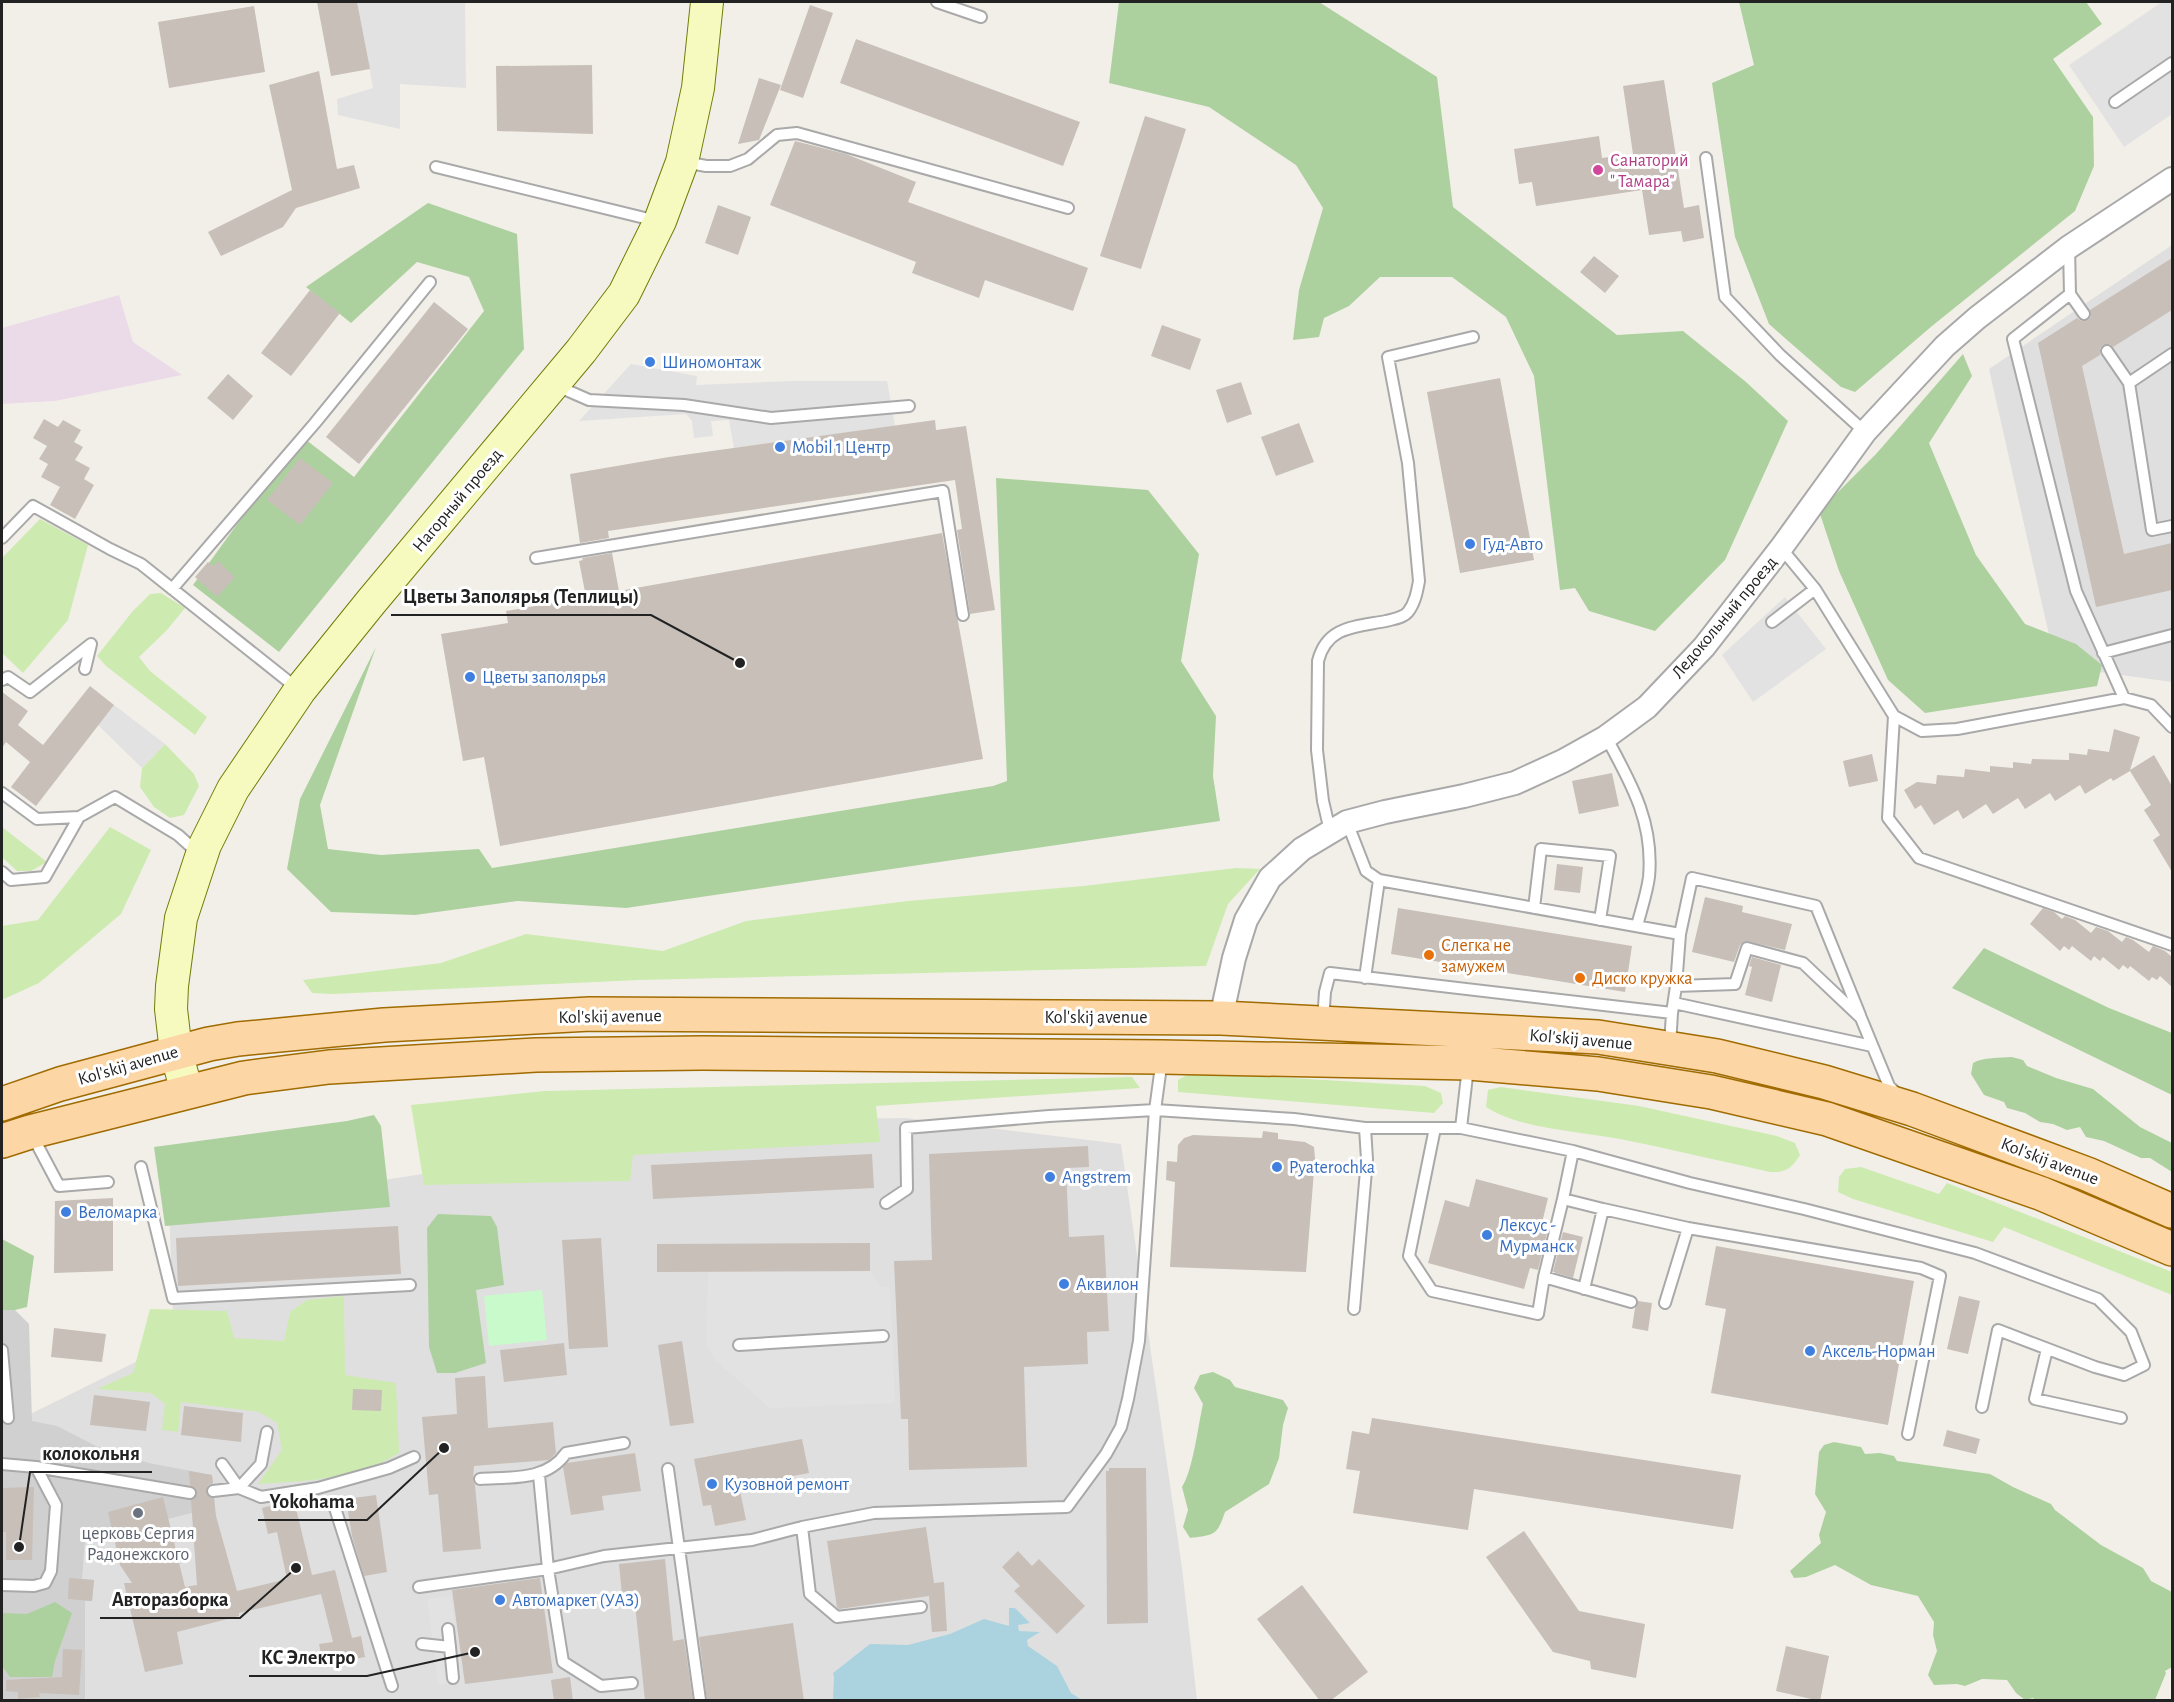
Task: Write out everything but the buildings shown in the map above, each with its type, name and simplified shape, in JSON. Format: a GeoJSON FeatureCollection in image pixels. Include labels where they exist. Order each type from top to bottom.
{"type":"FeatureCollection","features":[{"type":"Feature","properties":{"kind":"main road","name":"Нагорный проезд"},"geometry":{"type":"LineString","coordinates":[[187,1092],[176,1052],[171,1009],[172,986],[181,918],[201,856],[233,789],[300,690],[553,384],[624,294],[660,221],[682,162],[698,88],[705,2]]}},
{"type":"Feature","properties":{"kind":"main road","name":"Kol'skij avenue"},"geometry":{"type":"LineString","coordinates":[[2,1104],[60,1084],[176,1052],[238,1038],[384,1025],[590,1014],[1221,1018],[1324,1008],[1598,1037],[1717,1056],[1824,1082],[1912,1109],[2086,1174],[2172,1210]]}},
{"type":"Feature","properties":{"kind":"main road"},"geometry":{"type":"LineString","coordinates":[[1219,1058],[1221,1018]]}},
{"type":"Feature","properties":{"kind":"main road","name":"Kol'skij avenue"},"geometry":{"type":"LineString","coordinates":[[16,1137],[244,1078],[329,1067],[536,1055],[713,1053],[1162,1057],[1469,1063],[1598,1074],[1711,1092],[1827,1119],[2040,1193],[2172,1249]]}},
{"type":"Feature","properties":{"kind":"street","name":"Ледокольный проезд"},"geometry":{"type":"LineString","coordinates":[[1221,1018],[1234,958],[1246,920],[1270,878],[1302,849],[1338,826],[1385,812],[1515,783],[1563,761],[1606,737],[1647,707],[1704,647],[1781,548],[1865,432],[1945,346],[1977,318],[2069,247],[2172,179]]}},
{"type":"Feature","properties":{"kind":"lane"},"geometry":{"type":"LineString","coordinates":[[938,2],[981,17]]}},
{"type":"Feature","properties":{"kind":"lane"},"geometry":{"type":"LineString","coordinates":[[2115,102],[2172,63]]}},
{"type":"Feature","properties":{"kind":"lane"},"geometry":{"type":"LineString","coordinates":[[682,162],[706,166],[730,166],[748,159],[777,135],[797,133],[1068,208]]}},
{"type":"Feature","properties":{"kind":"lane"},"geometry":{"type":"LineString","coordinates":[[1706,158],[1725,297],[1780,355],[1865,432]]}},
{"type":"Feature","properties":{"kind":"lane"},"geometry":{"type":"LineString","coordinates":[[436,167],[660,221]]}},
{"type":"Feature","properties":{"kind":"lane"},"geometry":{"type":"LineString","coordinates":[[2069,247],[2070,294],[2084,314]]}},
{"type":"Feature","properties":{"kind":"lane"},"geometry":{"type":"LineString","coordinates":[[172,589],[315,423],[430,282]]}},
{"type":"Feature","properties":{"kind":"lane"},"geometry":{"type":"LineString","coordinates":[[2070,294],[2013,339],[2076,591],[2124,698]]}},
{"type":"Feature","properties":{"kind":"lane"},"geometry":{"type":"LineString","coordinates":[[1473,337],[1388,357],[1408,463],[1419,581],[1417,594],[1407,614],[1395,619],[1341,631],[1328,638],[1321,648],[1318,661],[1317,750],[1323,801],[1366,871],[1379,880],[1680,934]]}},
{"type":"Feature","properties":{"kind":"lane"},"geometry":{"type":"LineString","coordinates":[[2107,351],[2129,383],[2152,531],[2172,526]]}},
{"type":"Feature","properties":{"kind":"lane"},"geometry":{"type":"LineString","coordinates":[[2129,383],[2172,354]]}},
{"type":"Feature","properties":{"kind":"lane"},"geometry":{"type":"LineString","coordinates":[[553,384],[589,400],[684,405],[771,418],[909,406]]}},
{"type":"Feature","properties":{"kind":"lane"},"geometry":{"type":"LineString","coordinates":[[536,558],[944,490],[963,615]]}},
{"type":"Feature","properties":{"kind":"lane"},"geometry":{"type":"LineString","coordinates":[[2,538],[33,506],[141,564],[300,690]]}},
{"type":"Feature","properties":{"kind":"lane"},"geometry":{"type":"LineString","coordinates":[[1781,548],[1815,589],[1894,716],[1922,731],[1957,729],[2124,698],[2151,705],[2172,727]]}},
{"type":"Feature","properties":{"kind":"lane"},"geometry":{"type":"LineString","coordinates":[[1772,622],[1815,589]]}},
{"type":"Feature","properties":{"kind":"lane"},"geometry":{"type":"LineString","coordinates":[[2103,652],[2172,635]]}},
{"type":"Feature","properties":{"kind":"lane"},"geometry":{"type":"LineString","coordinates":[[2,680],[8,677],[30,692],[91,644],[85,669]]}},
{"type":"Feature","properties":{"kind":"lane"},"geometry":{"type":"LineString","coordinates":[[1894,716],[1888,818],[1919,858],[2172,945]]}},
{"type":"Feature","properties":{"kind":"lane"},"geometry":{"type":"LineString","coordinates":[[1606,737],[1636,794],[1647,824],[1650,851],[1649,878],[1637,927]]}},
{"type":"Feature","properties":{"kind":"lane"},"geometry":{"type":"LineString","coordinates":[[2,793],[37,819],[79,818],[116,797],[178,835],[201,856]]}},
{"type":"Feature","properties":{"kind":"lane"},"geometry":{"type":"LineString","coordinates":[[2,872],[11,880],[45,877],[79,818]]}},
{"type":"Feature","properties":{"kind":"lane"},"geometry":{"type":"LineString","coordinates":[[1534,908],[1541,849],[1610,856],[1600,920]]}},
{"type":"Feature","properties":{"kind":"lane"},"geometry":{"type":"LineString","coordinates":[[1670,1049],[1680,934],[1692,878],[1816,906],[1889,1086],[1912,1109]]}},
{"type":"Feature","properties":{"kind":"lane"},"geometry":{"type":"LineString","coordinates":[[1365,978],[1379,880]]}},
{"type":"Feature","properties":{"kind":"lane"},"geometry":{"type":"LineString","coordinates":[[1676,986],[1735,984],[1747,948],[1803,963],[1861,1018]]}},
{"type":"Feature","properties":{"kind":"lane"},"geometry":{"type":"LineString","coordinates":[[1324,1008],[1330,973],[1673,1008],[1872,1046]]}},
{"type":"Feature","properties":{"kind":"lane"},"geometry":{"type":"LineString","coordinates":[[419,1587],[548,1569],[604,1556],[752,1540],[802,1527],[874,1514],[1067,1507],[1106,1454],[1121,1428],[1128,1399],[1139,1341],[1155,1110],[1162,1057]]}},
{"type":"Feature","properties":{"kind":"lane"},"geometry":{"type":"LineString","coordinates":[[1461,1128],[1469,1063]]}},
{"type":"Feature","properties":{"kind":"lane"},"geometry":{"type":"LineString","coordinates":[[886,1203],[907,1189],[906,1128],[1155,1110],[1294,1119],[1365,1128],[1461,1128],[1573,1151],[1690,1183],[1804,1209],[1975,1253],[2098,1299],[2131,1332],[2144,1365],[2124,1375],[2095,1367],[1998,1330],[1982,1407]]}},
{"type":"Feature","properties":{"kind":"lane"},"geometry":{"type":"LineString","coordinates":[[1354,1309],[1367,1159],[1365,1128]]}},
{"type":"Feature","properties":{"kind":"lane"},"geometry":{"type":"LineString","coordinates":[[1435,1128],[1409,1256],[1432,1291],[1538,1314],[1544,1277],[1573,1151]]}},
{"type":"Feature","properties":{"kind":"lane"},"geometry":{"type":"LineString","coordinates":[[16,1137],[58,1186],[108,1182]]}},
{"type":"Feature","properties":{"kind":"lane"},"geometry":{"type":"LineString","coordinates":[[141,1167],[173,1298],[410,1285]]}},
{"type":"Feature","properties":{"kind":"lane"},"geometry":{"type":"LineString","coordinates":[[1563,1199],[1688,1228],[1921,1268],[1940,1276],[1908,1434]]}},
{"type":"Feature","properties":{"kind":"lane"},"geometry":{"type":"LineString","coordinates":[[1584,1289],[1603,1209]]}},
{"type":"Feature","properties":{"kind":"lane"},"geometry":{"type":"LineString","coordinates":[[1665,1303],[1688,1228]]}},
{"type":"Feature","properties":{"kind":"lane"},"geometry":{"type":"LineString","coordinates":[[1544,1277],[1631,1302]]}},
{"type":"Feature","properties":{"kind":"lane"},"geometry":{"type":"LineString","coordinates":[[739,1345],[883,1336]]}},
{"type":"Feature","properties":{"kind":"lane"},"geometry":{"type":"LineString","coordinates":[[2047,1349],[2035,1399],[2121,1419]]}},
{"type":"Feature","properties":{"kind":"lane"},"geometry":{"type":"LineString","coordinates":[[2,1350],[8,1418]]}},
{"type":"Feature","properties":{"kind":"lane"},"geometry":{"type":"LineString","coordinates":[[238,1488],[261,1464],[267,1432]]}},
{"type":"Feature","properties":{"kind":"lane"},"geometry":{"type":"LineString","coordinates":[[480,1479],[539,1475],[560,1462],[566,1453],[624,1443]]}},
{"type":"Feature","properties":{"kind":"lane"},"geometry":{"type":"LineString","coordinates":[[213,1491],[238,1488],[261,1497],[318,1488],[390,1468],[414,1457]]}},
{"type":"Feature","properties":{"kind":"lane"},"geometry":{"type":"LineString","coordinates":[[2,1464],[36,1467],[190,1493]]}},
{"type":"Feature","properties":{"kind":"lane"},"geometry":{"type":"LineString","coordinates":[[222,1464],[238,1488]]}},
{"type":"Feature","properties":{"kind":"lane"},"geometry":{"type":"LineString","coordinates":[[2,1585],[34,1586],[45,1583],[51,1571],[56,1505],[36,1467]]}},
{"type":"Feature","properties":{"kind":"lane"},"geometry":{"type":"LineString","coordinates":[[668,1469],[700,1701]]}},
{"type":"Feature","properties":{"kind":"lane"},"geometry":{"type":"LineString","coordinates":[[539,1475],[548,1569],[563,1662],[601,1686],[632,1683]]}},
{"type":"Feature","properties":{"kind":"lane"},"geometry":{"type":"LineString","coordinates":[[335,1508],[392,1686]]}},
{"type":"Feature","properties":{"kind":"lane"},"geometry":{"type":"LineString","coordinates":[[802,1527],[810,1594],[837,1617],[921,1607]]}},
{"type":"Feature","properties":{"kind":"lane"},"geometry":{"type":"LineString","coordinates":[[448,1629],[453,1678]]}},
{"type":"Feature","properties":{"kind":"lane"},"geometry":{"type":"LineString","coordinates":[[422,1644],[450,1647]]}},
{"type":"Feature","properties":{"kind":"shaded area"},"geometry":{"type":"Polygon","coordinates":[[[357,2],[465,2],[466,88],[400,84],[400,129],[338,115],[337,99],[373,88],[357,2]]]}},
{"type":"Feature","properties":{"kind":"shaded area"},"geometry":{"type":"Polygon","coordinates":[[[2162,2],[2172,2],[2172,114],[2124,147],[2069,65],[2162,2]]]}},
{"type":"Feature","properties":{"kind":"shaded area"},"geometry":{"type":"Polygon","coordinates":[[[2172,245],[2172,682],[2056,666],[1989,369],[2172,245]]]}},
{"type":"Feature","properties":{"kind":"shaded area"},"geometry":{"type":"Polygon","coordinates":[[[119,295],[133,342],[182,375],[55,401],[2,404],[2,328],[119,295]]]}},
{"type":"Feature","properties":{"kind":"shaded area"},"geometry":{"type":"Polygon","coordinates":[[[631,364],[697,376],[696,385],[794,381],[887,381],[895,426],[734,448],[729,420],[711,421],[713,436],[694,438],[692,421],[686,414],[579,421],[631,364]]]}},
{"type":"Feature","properties":{"kind":"shaded area"},"geometry":{"type":"Polygon","coordinates":[[[1785,597],[1826,649],[1753,702],[1722,655],[1785,597]]]}},
{"type":"Feature","properties":{"kind":"shaded area"},"geometry":{"type":"Polygon","coordinates":[[[114,705],[165,744],[142,768],[98,725],[114,705]]]}},
{"type":"Feature","properties":{"kind":"shaded area"},"geometry":{"type":"Polygon","coordinates":[[[906,1118],[1121,1144],[1182,1568],[1197,1700],[2,1700],[2,1428],[174,1343],[169,1207],[357,1184],[778,1120],[906,1118]]]}},
{"type":"Feature","properties":{"kind":"shaded area"},"geometry":{"type":"Polygon","coordinates":[[[870,1271],[881,1287],[890,1287],[895,1403],[770,1408],[716,1361],[706,1344],[708,1272],[870,1271]]]}},
{"type":"Feature","properties":{"kind":"shaded area"},"geometry":{"type":"Polygon","coordinates":[[[2,1310],[15,1310],[29,1324],[32,1421],[57,1426],[96,1446],[149,1463],[212,1475],[215,1507],[85,1540],[82,1579],[94,1580],[92,1601],[85,1601],[85,1700],[2,1700],[2,1310]]]}},
{"type":"Feature","properties":{"kind":"shaded area"},"geometry":{"type":"Polygon","coordinates":[[[451,1596],[462,1682],[438,1685],[427,1599],[451,1596]]]}},
{"type":"Feature","properties":{"kind":"green space"},"geometry":{"type":"Polygon","coordinates":[[[1119,2],[1319,2],[1437,77],[1453,207],[1617,335],[1683,331],[1746,382],[1788,421],[1725,560],[1655,631],[1589,611],[1575,588],[1560,590],[1534,376],[1506,317],[1452,277],[1380,277],[1349,306],[1324,318],[1319,337],[1293,340],[1299,290],[1323,208],[1296,165],[1209,107],[1109,83],[1119,2]]]}},
{"type":"Feature","properties":{"kind":"green space"},"geometry":{"type":"Polygon","coordinates":[[[1739,2],[2086,2],[2102,24],[2053,59],[2093,117],[2094,166],[2075,211],[1932,326],[1855,392],[1841,387],[1769,324],[1735,237],[1712,83],[1754,65],[1739,2]]]}},
{"type":"Feature","properties":{"kind":"green space"},"geometry":{"type":"Polygon","coordinates":[[[428,203],[517,234],[524,349],[279,652],[193,585],[301,436],[354,477],[484,311],[469,277],[417,262],[351,323],[306,287],[428,203]]]}},
{"type":"Feature","properties":{"kind":"green space"},"geometry":{"type":"Polygon","coordinates":[[[1963,354],[1972,376],[1929,443],[1976,555],[2025,624],[2076,644],[2102,665],[2097,686],[1925,713],[1888,680],[1839,571],[1819,511],[1876,454],[1963,354]]]}},
{"type":"Feature","properties":{"kind":"green space"},"geometry":{"type":"Polygon","coordinates":[[[996,478],[1148,490],[1199,554],[1181,661],[1216,716],[1213,776],[1220,821],[626,908],[518,901],[415,915],[331,912],[287,869],[300,799],[376,647],[320,805],[328,849],[381,855],[479,849],[492,868],[993,786],[1007,781],[996,478]]]}},
{"type":"Feature","properties":{"kind":"green space"},"geometry":{"type":"Polygon","coordinates":[[[40,519],[88,545],[68,620],[23,673],[2,653],[2,558],[40,519]]]}},
{"type":"Feature","properties":{"kind":"green space"},"geometry":{"type":"Polygon","coordinates":[[[161,593],[185,608],[167,630],[139,657],[150,671],[207,717],[195,735],[106,666],[97,656],[132,612],[150,594],[161,593]]]}},
{"type":"Feature","properties":{"kind":"green space"},"geometry":{"type":"Polygon","coordinates":[[[165,744],[194,774],[199,786],[184,815],[170,818],[154,807],[140,787],[142,768],[165,744]]]}},
{"type":"Feature","properties":{"kind":"green space"},"geometry":{"type":"Polygon","coordinates":[[[2,827],[47,862],[31,871],[17,871],[2,857],[2,827]]]}},
{"type":"Feature","properties":{"kind":"green space"},"geometry":{"type":"Polygon","coordinates":[[[110,827],[151,850],[121,914],[39,983],[4,999],[2,997],[2,926],[38,920],[110,827]]]}},
{"type":"Feature","properties":{"kind":"green space"},"geometry":{"type":"Polygon","coordinates":[[[1236,868],[1260,869],[1228,904],[1206,966],[639,980],[332,994],[312,993],[303,980],[441,963],[526,934],[663,951],[746,921],[908,901],[1083,886],[1236,868]]]}},
{"type":"Feature","properties":{"kind":"green space"},"geometry":{"type":"Polygon","coordinates":[[[1984,948],[2109,1008],[2172,1033],[2172,1095],[1952,988],[1984,948]]]}},
{"type":"Feature","properties":{"kind":"green space"},"geometry":{"type":"Polygon","coordinates":[[[2012,1057],[2023,1060],[2027,1066],[2056,1078],[2093,1089],[2140,1127],[2172,1143],[2172,1172],[2150,1158],[2141,1158],[2104,1141],[2086,1137],[2080,1127],[2067,1130],[2040,1122],[2025,1113],[2007,1108],[2004,1102],[1984,1095],[1971,1074],[1973,1063],[1987,1059],[2012,1057]]]}},
{"type":"Feature","properties":{"kind":"green space"},"geometry":{"type":"Polygon","coordinates":[[[1192,1072],[1425,1086],[1441,1093],[1443,1103],[1434,1113],[1178,1092],[1178,1080],[1192,1072]]]}},
{"type":"Feature","properties":{"kind":"green space"},"geometry":{"type":"Polygon","coordinates":[[[1132,1077],[1140,1088],[876,1106],[880,1142],[633,1155],[630,1181],[424,1185],[411,1105],[545,1091],[1132,1077]]]}},
{"type":"Feature","properties":{"kind":"green space"},"geometry":{"type":"Polygon","coordinates":[[[1501,1087],[1639,1106],[1777,1136],[1795,1143],[1800,1155],[1788,1169],[1770,1172],[1620,1139],[1532,1125],[1486,1107],[1488,1090],[1501,1087]]]}},
{"type":"Feature","properties":{"kind":"green space"},"geometry":{"type":"Polygon","coordinates":[[[374,1115],[381,1126],[390,1207],[165,1226],[154,1147],[347,1121],[374,1115]]]}},
{"type":"Feature","properties":{"kind":"green space"},"geometry":{"type":"Polygon","coordinates":[[[1861,1167],[1939,1194],[1947,1183],[2172,1272],[2172,1295],[2004,1227],[1993,1242],[1853,1199],[1838,1192],[1839,1177],[1845,1169],[1861,1167]]]}},
{"type":"Feature","properties":{"kind":"green space"},"geometry":{"type":"Polygon","coordinates":[[[438,1214],[491,1216],[497,1227],[504,1285],[476,1290],[486,1363],[455,1373],[437,1373],[429,1347],[427,1228],[438,1214]]]}},
{"type":"Feature","properties":{"kind":"green space"},"geometry":{"type":"Polygon","coordinates":[[[2,1239],[34,1256],[27,1307],[2,1310],[2,1239]]]}},
{"type":"Feature","properties":{"kind":"green space"},"geometry":{"type":"Polygon","coordinates":[[[542,1290],[547,1340],[489,1346],[484,1296],[542,1290]]]}},
{"type":"Feature","properties":{"kind":"green space"},"geometry":{"type":"Polygon","coordinates":[[[344,1296],[345,1375],[396,1383],[399,1453],[366,1469],[331,1477],[258,1484],[282,1450],[277,1423],[259,1412],[181,1402],[178,1432],[162,1430],[165,1404],[151,1393],[97,1389],[133,1373],[150,1309],[227,1311],[234,1338],[284,1341],[290,1312],[307,1300],[344,1296]]]}},
{"type":"Feature","properties":{"kind":"green space"},"geometry":{"type":"Polygon","coordinates":[[[1213,1372],[1230,1380],[1235,1387],[1283,1400],[1288,1408],[1283,1425],[1279,1458],[1269,1484],[1225,1512],[1220,1526],[1213,1533],[1190,1538],[1183,1527],[1188,1510],[1182,1487],[1192,1459],[1203,1404],[1194,1388],[1200,1375],[1213,1372]]]}},
{"type":"Feature","properties":{"kind":"green space"},"geometry":{"type":"Polygon","coordinates":[[[1834,1442],[1861,1447],[1865,1454],[1880,1453],[1894,1456],[1897,1461],[1990,1474],[2051,1504],[2055,1510],[2101,1545],[2143,1568],[2151,1581],[2172,1592],[2172,1667],[2165,1671],[2155,1700],[2035,1700],[2033,1698],[2025,1700],[2016,1693],[2007,1680],[1982,1679],[1965,1686],[1934,1685],[1928,1675],[1937,1651],[1933,1635],[1934,1622],[1918,1596],[1871,1585],[1835,1565],[1806,1577],[1794,1578],[1790,1571],[1821,1543],[1819,1535],[1826,1512],[1815,1494],[1819,1452],[1824,1445],[1834,1442]]]}},
{"type":"Feature","properties":{"kind":"green space"},"geometry":{"type":"Polygon","coordinates":[[[55,1602],[72,1613],[55,1661],[52,1677],[10,1677],[2,1666],[2,1613],[27,1614],[55,1602]]]}},
{"type":"Feature","properties":{"kind":"water"},"geometry":{"type":"Polygon","coordinates":[[[1009,1608],[1015,1608],[1030,1623],[1018,1625],[1019,1631],[1040,1632],[1027,1640],[1028,1646],[1057,1666],[1071,1693],[1082,1700],[833,1700],[833,1673],[870,1644],[908,1645],[950,1634],[984,1619],[1009,1626],[1009,1608]]]}},
{"type":"Feature","properties":{"kind":"place","name":"Санаторий \" Тамара\""},"geometry":{"type":"Point","coordinates":[1598,170]}},
{"type":"Feature","properties":{"kind":"place","name":"Шиномонтаж"},"geometry":{"type":"Point","coordinates":[650,362]}},
{"type":"Feature","properties":{"kind":"place","name":"Mobil 1 Центр"},"geometry":{"type":"Point","coordinates":[780,447]}},
{"type":"Feature","properties":{"kind":"place","name":"Гуд-Авто"},"geometry":{"type":"Point","coordinates":[1470,544]}},
{"type":"Feature","properties":{"kind":"place","name":"Цветы Заполярья (Теплицы)"},"geometry":{"type":"Point","coordinates":[740,663]}},
{"type":"Feature","properties":{"kind":"place","name":"Цветы заполярья"},"geometry":{"type":"Point","coordinates":[470,677]}},
{"type":"Feature","properties":{"kind":"place","name":"Слегка не замужем"},"geometry":{"type":"Point","coordinates":[1429,955]}},
{"type":"Feature","properties":{"kind":"place","name":"Диско кружка"},"geometry":{"type":"Point","coordinates":[1580,978]}},
{"type":"Feature","properties":{"kind":"place","name":"Pyaterochka"},"geometry":{"type":"Point","coordinates":[1277,1167]}},
{"type":"Feature","properties":{"kind":"place","name":"Angstrem"},"geometry":{"type":"Point","coordinates":[1050,1177]}},
{"type":"Feature","properties":{"kind":"place","name":"Веломарка"},"geometry":{"type":"Point","coordinates":[66,1212]}},
{"type":"Feature","properties":{"kind":"place","name":"Лексус - Мурманск"},"geometry":{"type":"Point","coordinates":[1487,1235]}},
{"type":"Feature","properties":{"kind":"place","name":"Аквилон"},"geometry":{"type":"Point","coordinates":[1064,1284]}},
{"type":"Feature","properties":{"kind":"place","name":"Аксель-Норман"},"geometry":{"type":"Point","coordinates":[1810,1351]}},
{"type":"Feature","properties":{"kind":"place","name":"Yokohama"},"geometry":{"type":"Point","coordinates":[444,1448]}},
{"type":"Feature","properties":{"kind":"place","name":"Кузовной ремонт"},"geometry":{"type":"Point","coordinates":[712,1484]}},
{"type":"Feature","properties":{"kind":"place","name":"церковь Сергия Радонежского"},"geometry":{"type":"Point","coordinates":[138,1513]}},
{"type":"Feature","properties":{"kind":"place","name":"колокольня"},"geometry":{"type":"Point","coordinates":[19,1547]}},
{"type":"Feature","properties":{"kind":"place","name":"Авторазборка"},"geometry":{"type":"Point","coordinates":[296,1568]}},
{"type":"Feature","properties":{"kind":"place","name":"Автомаркет (УАЗ)"},"geometry":{"type":"Point","coordinates":[500,1600]}},
{"type":"Feature","properties":{"kind":"place","name":"КС Электро"},"geometry":{"type":"Point","coordinates":[475,1652]}}]}
